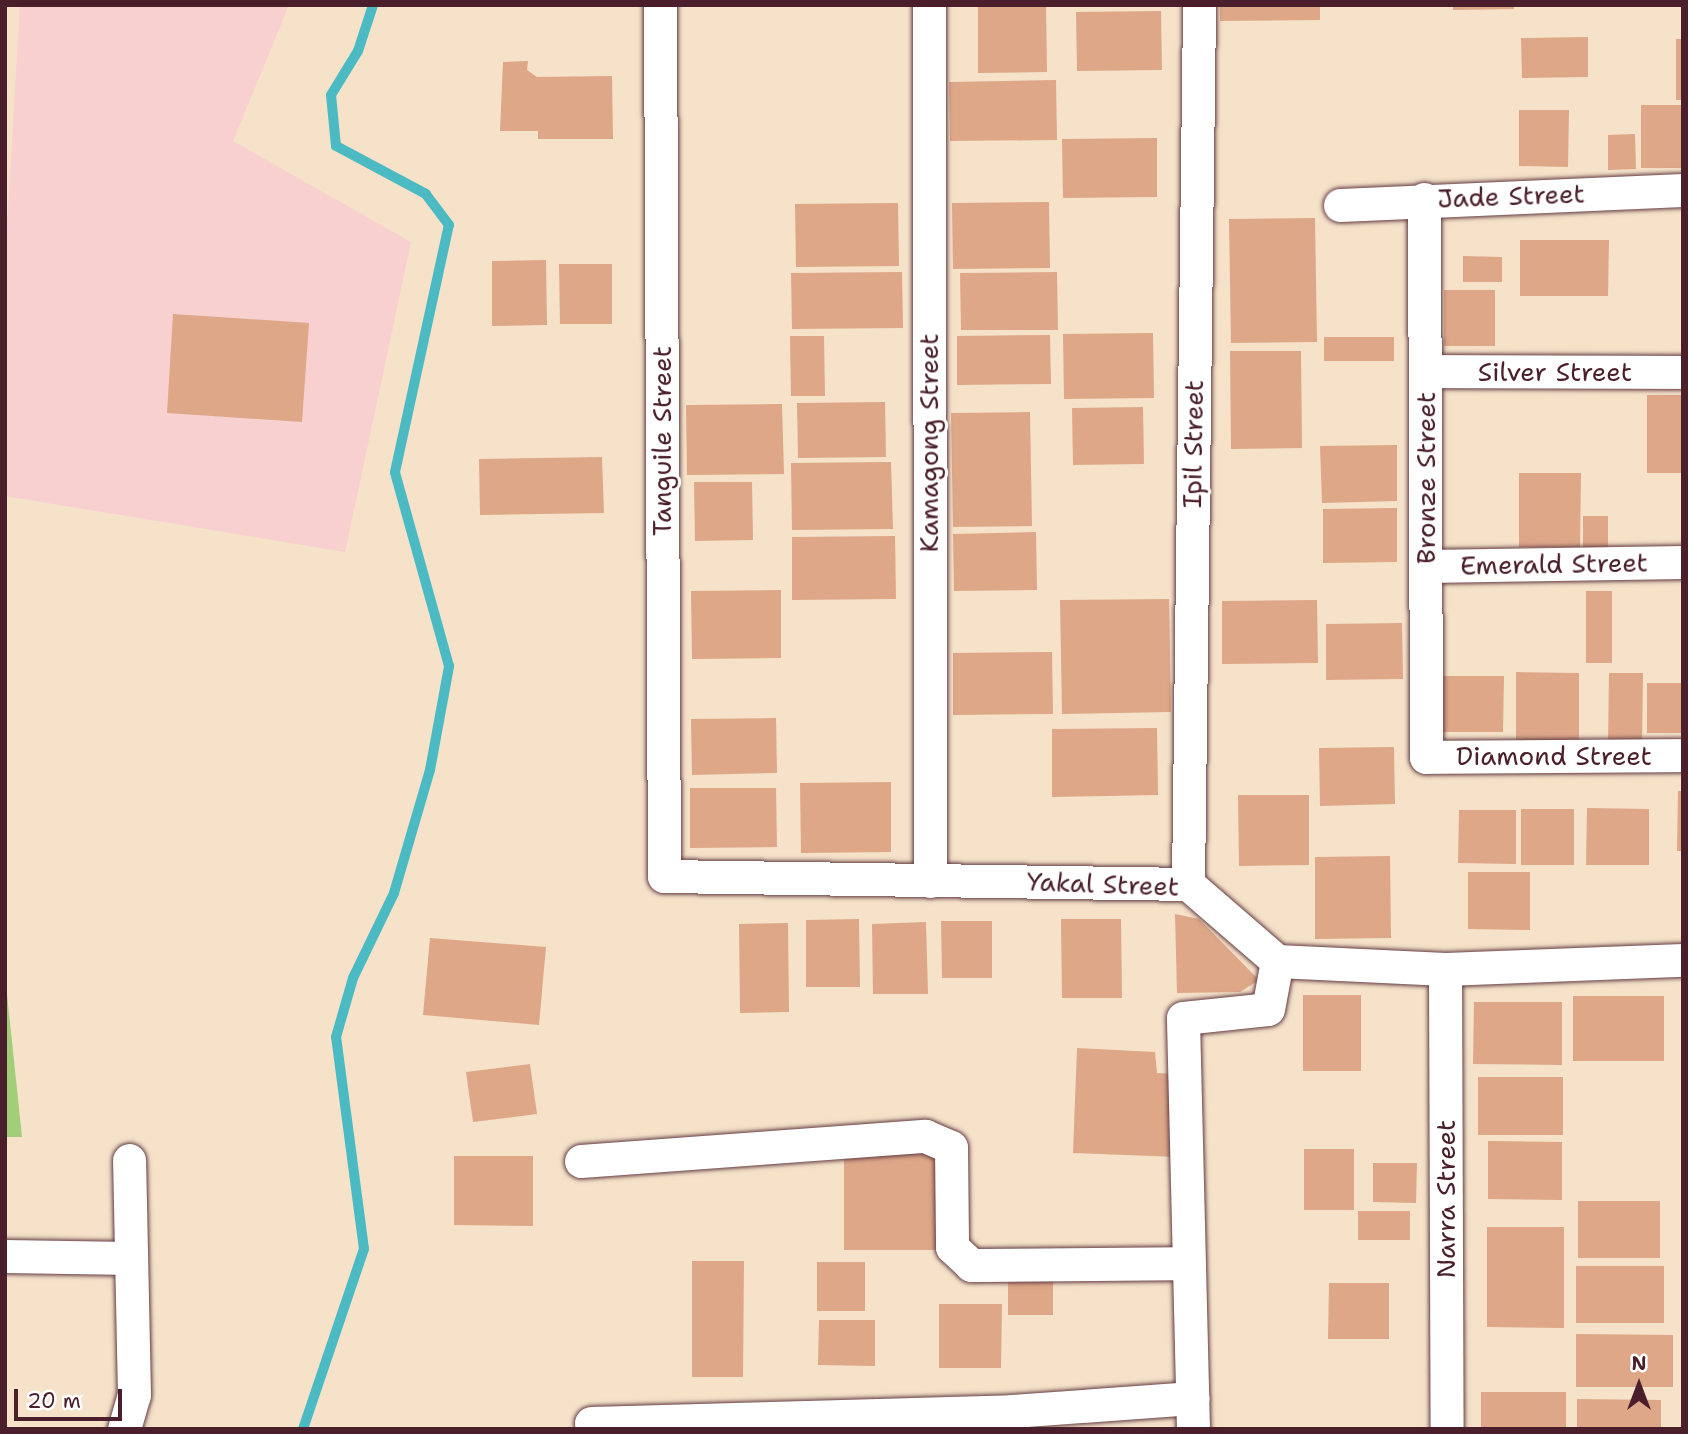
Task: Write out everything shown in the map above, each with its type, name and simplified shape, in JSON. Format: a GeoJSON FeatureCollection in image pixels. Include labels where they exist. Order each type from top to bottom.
{"type":"FeatureCollection","features":[{"type":"Feature","properties":{"kind":"street","name":"Tanguile Street"},"geometry":{"type":"LineString","coordinates":[[660,5],[664,876]]}},
{"type":"Feature","properties":{"kind":"street","name":"Kamagong Street"},"geometry":{"type":"LineString","coordinates":[[929,5],[930,881]]}},
{"type":"Feature","properties":{"kind":"street","name":"Ipil Street"},"geometry":{"type":"LineString","coordinates":[[1188,884],[1199,5]]}},
{"type":"Feature","properties":{"kind":"street","name":"Jade Street"},"geometry":{"type":"LineString","coordinates":[[1340,205],[1424,199],[1683,190]]}},
{"type":"Feature","properties":{"kind":"street","name":"Bronze Street"},"geometry":{"type":"LineString","coordinates":[[1424,199],[1426,757]]}},
{"type":"Feature","properties":{"kind":"street","name":"Silver Street"},"geometry":{"type":"LineString","coordinates":[[1426,372],[1683,372]]}},
{"type":"Feature","properties":{"kind":"street","name":"Emerald Street"},"geometry":{"type":"LineString","coordinates":[[1426,566],[1683,562]]}},
{"type":"Feature","properties":{"kind":"street","name":"Diamond Street"},"geometry":{"type":"LineString","coordinates":[[1426,757],[1683,755]]}},
{"type":"Feature","properties":{"kind":"street","name":"Yakal Street"},"geometry":{"type":"LineString","coordinates":[[664,876],[1188,884],[1277,961]]}},
{"type":"Feature","properties":{"kind":"street"},"geometry":{"type":"LineString","coordinates":[[591,1423],[1012,1411],[1193,1413],[1183,1018],[1269,1009],[1277,961],[1445,969],[1683,960]]}},
{"type":"Feature","properties":{"kind":"street","name":"Narra Street"},"geometry":{"type":"LineString","coordinates":[[1445,969],[1447,1429]]}},
{"type":"Feature","properties":{"kind":"street"},"geometry":{"type":"LineString","coordinates":[[581,1161],[925,1136],[951,1147],[952,1247],[971,1265],[1189,1263]]}},
{"type":"Feature","properties":{"kind":"street"},"geometry":{"type":"LineString","coordinates":[[124,1429],[134,1395],[129,1160]]}},
{"type":"Feature","properties":{"kind":"street"},"geometry":{"type":"LineString","coordinates":[[5,1256],[130,1258]]}},
{"type":"Feature","properties":{"kind":"shaded area"},"geometry":{"type":"Polygon","coordinates":[[[20,5],[289,5],[233,141],[411,242],[345,552],[5,496],[5,261],[20,5]]]}},
{"type":"Feature","properties":{"kind":"green space"},"geometry":{"type":"Polygon","coordinates":[[[5,975],[22,1137],[5,1137],[5,975]]]}},
{"type":"Feature","properties":{"kind":"building"},"geometry":{"type":"Polygon","coordinates":[[[978,5],[1046,5],[1047,72],[978,73],[978,5]]]}},
{"type":"Feature","properties":{"kind":"building"},"geometry":{"type":"Polygon","coordinates":[[[1220,5],[1320,5],[1320,20],[1220,21],[1220,5]]]}},
{"type":"Feature","properties":{"kind":"building"},"geometry":{"type":"Polygon","coordinates":[[[1453,5],[1514,5],[1514,9],[1453,10],[1453,5]]]}},
{"type":"Feature","properties":{"kind":"building"},"geometry":{"type":"Polygon","coordinates":[[[1161,11],[1162,70],[1077,71],[1076,12],[1161,11]]]}},
{"type":"Feature","properties":{"kind":"building"},"geometry":{"type":"Polygon","coordinates":[[[1588,37],[1588,77],[1522,78],[1521,38],[1588,37]]]}},
{"type":"Feature","properties":{"kind":"building"},"geometry":{"type":"Polygon","coordinates":[[[1676,39],[1683,39],[1683,100],[1676,100],[1676,39]]]}},
{"type":"Feature","properties":{"kind":"building"},"geometry":{"type":"Polygon","coordinates":[[[528,61],[527,70],[537,77],[612,76],[613,139],[538,139],[538,131],[500,131],[503,62],[528,61]]]}},
{"type":"Feature","properties":{"kind":"building"},"geometry":{"type":"Polygon","coordinates":[[[1056,80],[1057,140],[950,141],[949,82],[1056,80]]]}},
{"type":"Feature","properties":{"kind":"building"},"geometry":{"type":"Polygon","coordinates":[[[1641,105],[1683,105],[1683,168],[1641,168],[1641,105]]]}},
{"type":"Feature","properties":{"kind":"building"},"geometry":{"type":"Polygon","coordinates":[[[1519,110],[1569,110],[1568,167],[1519,166],[1519,110]]]}},
{"type":"Feature","properties":{"kind":"building"},"geometry":{"type":"Polygon","coordinates":[[[1635,134],[1636,169],[1608,170],[1608,135],[1635,134]]]}},
{"type":"Feature","properties":{"kind":"building"},"geometry":{"type":"Polygon","coordinates":[[[1157,138],[1157,197],[1063,198],[1062,139],[1157,138]]]}},
{"type":"Feature","properties":{"kind":"building"},"geometry":{"type":"Polygon","coordinates":[[[1049,202],[1050,268],[953,269],[952,203],[1049,202]]]}},
{"type":"Feature","properties":{"kind":"building"},"geometry":{"type":"Polygon","coordinates":[[[898,203],[899,266],[796,267],[795,204],[898,203]]]}},
{"type":"Feature","properties":{"kind":"building"},"geometry":{"type":"Polygon","coordinates":[[[1315,218],[1317,342],[1231,343],[1229,219],[1315,218]]]}},
{"type":"Feature","properties":{"kind":"building"},"geometry":{"type":"Polygon","coordinates":[[[1520,240],[1609,240],[1608,296],[1520,296],[1520,240]]]}},
{"type":"Feature","properties":{"kind":"building"},"geometry":{"type":"Polygon","coordinates":[[[1463,256],[1502,257],[1502,282],[1463,282],[1463,256]]]}},
{"type":"Feature","properties":{"kind":"building"},"geometry":{"type":"Polygon","coordinates":[[[546,260],[547,325],[492,326],[492,261],[546,260]]]}},
{"type":"Feature","properties":{"kind":"building"},"geometry":{"type":"Polygon","coordinates":[[[559,264],[612,264],[612,324],[560,324],[559,264]]]}},
{"type":"Feature","properties":{"kind":"building"},"geometry":{"type":"Polygon","coordinates":[[[902,272],[903,328],[792,329],[791,273],[902,272]]]}},
{"type":"Feature","properties":{"kind":"building"},"geometry":{"type":"Polygon","coordinates":[[[1057,272],[1058,330],[961,330],[960,273],[1057,272]]]}},
{"type":"Feature","properties":{"kind":"building"},"geometry":{"type":"Polygon","coordinates":[[[1444,290],[1495,290],[1495,346],[1444,346],[1444,290]]]}},
{"type":"Feature","properties":{"kind":"building"},"geometry":{"type":"Polygon","coordinates":[[[173,314],[309,323],[302,422],[167,413],[173,314]]]}},
{"type":"Feature","properties":{"kind":"building"},"geometry":{"type":"Polygon","coordinates":[[[1153,333],[1154,398],[1064,399],[1063,334],[1153,333]]]}},
{"type":"Feature","properties":{"kind":"building"},"geometry":{"type":"Polygon","coordinates":[[[1050,335],[1051,384],[957,385],[957,336],[1050,335]]]}},
{"type":"Feature","properties":{"kind":"building"},"geometry":{"type":"Polygon","coordinates":[[[790,336],[824,336],[825,396],[791,396],[790,336]]]}},
{"type":"Feature","properties":{"kind":"building"},"geometry":{"type":"Polygon","coordinates":[[[1324,337],[1394,337],[1394,361],[1324,361],[1324,337]]]}},
{"type":"Feature","properties":{"kind":"building"},"geometry":{"type":"Polygon","coordinates":[[[1230,351],[1301,351],[1302,448],[1231,449],[1230,351]]]}},
{"type":"Feature","properties":{"kind":"building"},"geometry":{"type":"Polygon","coordinates":[[[1647,395],[1683,395],[1683,473],[1647,473],[1647,395]]]}},
{"type":"Feature","properties":{"kind":"building"},"geometry":{"type":"Polygon","coordinates":[[[885,402],[886,457],[798,458],[797,403],[885,402]]]}},
{"type":"Feature","properties":{"kind":"building"},"geometry":{"type":"Polygon","coordinates":[[[782,404],[784,474],[687,475],[686,405],[782,404]]]}},
{"type":"Feature","properties":{"kind":"building"},"geometry":{"type":"Polygon","coordinates":[[[1143,407],[1144,464],[1073,465],[1072,408],[1143,407]]]}},
{"type":"Feature","properties":{"kind":"building"},"geometry":{"type":"Polygon","coordinates":[[[1030,412],[1032,526],[953,527],[951,413],[1030,412]]]}},
{"type":"Feature","properties":{"kind":"building"},"geometry":{"type":"Polygon","coordinates":[[[1397,445],[1397,501],[1322,503],[1320,446],[1397,445]]]}},
{"type":"Feature","properties":{"kind":"building"},"geometry":{"type":"Polygon","coordinates":[[[602,457],[604,513],[480,515],[479,459],[602,457]]]}},
{"type":"Feature","properties":{"kind":"building"},"geometry":{"type":"Polygon","coordinates":[[[891,462],[893,529],[792,530],[791,463],[891,462]]]}},
{"type":"Feature","properties":{"kind":"building"},"geometry":{"type":"Polygon","coordinates":[[[1519,473],[1581,473],[1580,547],[1519,547],[1519,473]]]}},
{"type":"Feature","properties":{"kind":"building"},"geometry":{"type":"Polygon","coordinates":[[[694,482],[752,482],[753,540],[695,541],[694,482]]]}},
{"type":"Feature","properties":{"kind":"building"},"geometry":{"type":"Polygon","coordinates":[[[1397,508],[1397,562],[1323,563],[1323,509],[1397,508]]]}},
{"type":"Feature","properties":{"kind":"building"},"geometry":{"type":"Polygon","coordinates":[[[1583,516],[1608,516],[1608,548],[1583,548],[1583,516]]]}},
{"type":"Feature","properties":{"kind":"building"},"geometry":{"type":"Polygon","coordinates":[[[1036,532],[1037,590],[954,591],[953,534],[1036,532]]]}},
{"type":"Feature","properties":{"kind":"building"},"geometry":{"type":"Polygon","coordinates":[[[895,536],[896,599],[792,600],[792,537],[895,536]]]}},
{"type":"Feature","properties":{"kind":"building"},"geometry":{"type":"Polygon","coordinates":[[[781,590],[781,658],[692,659],[691,591],[781,590]]]}},
{"type":"Feature","properties":{"kind":"building"},"geometry":{"type":"Polygon","coordinates":[[[1586,591],[1612,591],[1612,663],[1586,663],[1586,591]]]}},
{"type":"Feature","properties":{"kind":"building"},"geometry":{"type":"Polygon","coordinates":[[[1169,599],[1171,712],[1062,714],[1060,600],[1169,599]]]}},
{"type":"Feature","properties":{"kind":"building"},"geometry":{"type":"Polygon","coordinates":[[[1317,600],[1318,663],[1222,664],[1222,601],[1317,600]]]}},
{"type":"Feature","properties":{"kind":"building"},"geometry":{"type":"Polygon","coordinates":[[[1402,623],[1403,679],[1326,680],[1326,624],[1402,623]]]}},
{"type":"Feature","properties":{"kind":"building"},"geometry":{"type":"Polygon","coordinates":[[[1052,652],[1053,714],[953,715],[953,653],[1052,652]]]}},
{"type":"Feature","properties":{"kind":"building"},"geometry":{"type":"Polygon","coordinates":[[[1516,672],[1579,673],[1579,745],[1516,745],[1516,672]]]}},
{"type":"Feature","properties":{"kind":"building"},"geometry":{"type":"Polygon","coordinates":[[[1609,673],[1643,673],[1642,745],[1608,745],[1609,673]]]}},
{"type":"Feature","properties":{"kind":"building"},"geometry":{"type":"Polygon","coordinates":[[[1442,676],[1504,676],[1503,732],[1441,732],[1442,676]]]}},
{"type":"Feature","properties":{"kind":"building"},"geometry":{"type":"Polygon","coordinates":[[[1647,683],[1683,683],[1683,733],[1647,733],[1647,683]]]}},
{"type":"Feature","properties":{"kind":"building"},"geometry":{"type":"Polygon","coordinates":[[[776,718],[777,773],[692,775],[691,719],[776,718]]]}},
{"type":"Feature","properties":{"kind":"building"},"geometry":{"type":"Polygon","coordinates":[[[1157,728],[1158,795],[1052,797],[1052,729],[1157,728]]]}},
{"type":"Feature","properties":{"kind":"building"},"geometry":{"type":"Polygon","coordinates":[[[1394,747],[1395,804],[1320,806],[1319,748],[1394,747]]]}},
{"type":"Feature","properties":{"kind":"building"},"geometry":{"type":"Polygon","coordinates":[[[891,782],[891,852],[801,853],[800,783],[891,782]]]}},
{"type":"Feature","properties":{"kind":"building"},"geometry":{"type":"Polygon","coordinates":[[[690,788],[776,788],[777,847],[690,848],[690,788]]]}},
{"type":"Feature","properties":{"kind":"building"},"geometry":{"type":"Polygon","coordinates":[[[1678,791],[1683,791],[1683,851],[1677,851],[1678,791]]]}},
{"type":"Feature","properties":{"kind":"building"},"geometry":{"type":"Polygon","coordinates":[[[1238,795],[1309,795],[1309,865],[1239,866],[1238,795]]]}},
{"type":"Feature","properties":{"kind":"building"},"geometry":{"type":"Polygon","coordinates":[[[1587,808],[1649,809],[1649,865],[1586,865],[1587,808]]]}},
{"type":"Feature","properties":{"kind":"building"},"geometry":{"type":"Polygon","coordinates":[[[1521,809],[1574,809],[1574,865],[1521,865],[1521,809]]]}},
{"type":"Feature","properties":{"kind":"building"},"geometry":{"type":"Polygon","coordinates":[[[1459,810],[1516,810],[1516,864],[1458,863],[1459,810]]]}},
{"type":"Feature","properties":{"kind":"building"},"geometry":{"type":"Polygon","coordinates":[[[1390,856],[1391,938],[1315,939],[1315,857],[1390,856]]]}},
{"type":"Feature","properties":{"kind":"building"},"geometry":{"type":"Polygon","coordinates":[[[1468,872],[1530,872],[1530,930],[1468,929],[1468,872]]]}},
{"type":"Feature","properties":{"kind":"building"},"geometry":{"type":"Polygon","coordinates":[[[1175,914],[1199,919],[1259,980],[1240,992],[1177,993],[1175,914]]]}},
{"type":"Feature","properties":{"kind":"building"},"geometry":{"type":"Polygon","coordinates":[[[859,919],[860,987],[806,987],[806,920],[859,919]]]}},
{"type":"Feature","properties":{"kind":"building"},"geometry":{"type":"Polygon","coordinates":[[[1061,919],[1121,919],[1122,998],[1062,998],[1061,919]]]}},
{"type":"Feature","properties":{"kind":"building"},"geometry":{"type":"Polygon","coordinates":[[[941,921],[992,921],[992,978],[942,978],[941,921]]]}},
{"type":"Feature","properties":{"kind":"building"},"geometry":{"type":"Polygon","coordinates":[[[926,922],[928,994],[873,994],[872,924],[926,922]]]}},
{"type":"Feature","properties":{"kind":"building"},"geometry":{"type":"Polygon","coordinates":[[[788,923],[789,1012],[740,1013],[739,924],[788,923]]]}},
{"type":"Feature","properties":{"kind":"building"},"geometry":{"type":"Polygon","coordinates":[[[430,938],[546,947],[539,1025],[423,1015],[430,938]]]}},
{"type":"Feature","properties":{"kind":"building"},"geometry":{"type":"Polygon","coordinates":[[[1303,995],[1361,995],[1361,1071],[1303,1071],[1303,995]]]}},
{"type":"Feature","properties":{"kind":"building"},"geometry":{"type":"Polygon","coordinates":[[[1573,996],[1664,996],[1664,1061],[1573,1061],[1573,996]]]}},
{"type":"Feature","properties":{"kind":"building"},"geometry":{"type":"Polygon","coordinates":[[[1474,1002],[1562,1002],[1562,1065],[1473,1064],[1474,1002]]]}},
{"type":"Feature","properties":{"kind":"building"},"geometry":{"type":"Polygon","coordinates":[[[1077,1048],[1155,1052],[1157,1073],[1175,1074],[1178,1157],[1073,1153],[1077,1048]]]}},
{"type":"Feature","properties":{"kind":"building"},"geometry":{"type":"Polygon","coordinates":[[[530,1064],[537,1114],[473,1122],[466,1072],[530,1064]]]}},
{"type":"Feature","properties":{"kind":"building"},"geometry":{"type":"Polygon","coordinates":[[[1478,1077],[1563,1077],[1563,1135],[1478,1135],[1478,1077]]]}},
{"type":"Feature","properties":{"kind":"building"},"geometry":{"type":"Polygon","coordinates":[[[1488,1141],[1562,1142],[1562,1200],[1488,1199],[1488,1141]]]}},
{"type":"Feature","properties":{"kind":"building"},"geometry":{"type":"Polygon","coordinates":[[[844,1149],[943,1149],[943,1250],[844,1250],[844,1149]]]}},
{"type":"Feature","properties":{"kind":"building"},"geometry":{"type":"Polygon","coordinates":[[[1304,1149],[1354,1149],[1354,1210],[1304,1210],[1304,1149]]]}},
{"type":"Feature","properties":{"kind":"building"},"geometry":{"type":"Polygon","coordinates":[[[454,1156],[533,1156],[533,1226],[454,1225],[454,1156]]]}},
{"type":"Feature","properties":{"kind":"building"},"geometry":{"type":"Polygon","coordinates":[[[1373,1163],[1417,1163],[1416,1203],[1373,1202],[1373,1163]]]}},
{"type":"Feature","properties":{"kind":"building"},"geometry":{"type":"Polygon","coordinates":[[[1578,1201],[1660,1201],[1660,1258],[1578,1258],[1578,1201]]]}},
{"type":"Feature","properties":{"kind":"building"},"geometry":{"type":"Polygon","coordinates":[[[1358,1211],[1410,1211],[1410,1240],[1358,1240],[1358,1211]]]}},
{"type":"Feature","properties":{"kind":"building"},"geometry":{"type":"Polygon","coordinates":[[[1487,1227],[1564,1227],[1564,1328],[1487,1327],[1487,1227]]]}},
{"type":"Feature","properties":{"kind":"building"},"geometry":{"type":"Polygon","coordinates":[[[692,1261],[744,1261],[743,1377],[692,1377],[692,1261]]]}},
{"type":"Feature","properties":{"kind":"building"},"geometry":{"type":"Polygon","coordinates":[[[817,1262],[865,1262],[865,1311],[817,1311],[817,1262]]]}},
{"type":"Feature","properties":{"kind":"building"},"geometry":{"type":"Polygon","coordinates":[[[1576,1266],[1664,1266],[1664,1323],[1576,1323],[1576,1266]]]}},
{"type":"Feature","properties":{"kind":"building"},"geometry":{"type":"Polygon","coordinates":[[[1008,1267],[1053,1267],[1053,1315],[1008,1315],[1008,1267]]]}},
{"type":"Feature","properties":{"kind":"building"},"geometry":{"type":"Polygon","coordinates":[[[1329,1283],[1389,1283],[1389,1339],[1328,1339],[1329,1283]]]}},
{"type":"Feature","properties":{"kind":"building"},"geometry":{"type":"Polygon","coordinates":[[[939,1304],[1002,1304],[1001,1368],[939,1368],[939,1304]]]}},
{"type":"Feature","properties":{"kind":"building"},"geometry":{"type":"Polygon","coordinates":[[[819,1320],[875,1320],[875,1366],[818,1365],[819,1320]]]}},
{"type":"Feature","properties":{"kind":"building"},"geometry":{"type":"Polygon","coordinates":[[[1576,1334],[1673,1335],[1673,1387],[1576,1387],[1576,1334]]]}},
{"type":"Feature","properties":{"kind":"building"},"geometry":{"type":"Polygon","coordinates":[[[1481,1392],[1566,1392],[1566,1429],[1481,1429],[1481,1392]]]}},
{"type":"Feature","properties":{"kind":"building"},"geometry":{"type":"Polygon","coordinates":[[[1577,1399],[1661,1400],[1661,1429],[1577,1429],[1577,1399]]]}},
{"type":"Feature","properties":{"kind":"waterway"},"geometry":{"type":"LineString","coordinates":[[303,1429],[364,1249],[336,1037],[353,978],[394,893],[430,770],[449,666],[395,472],[449,225],[426,194],[336,146],[331,95],[358,51],[373,5]]}}]}
